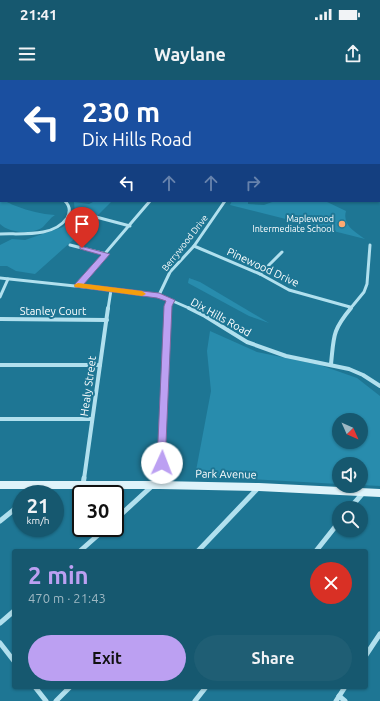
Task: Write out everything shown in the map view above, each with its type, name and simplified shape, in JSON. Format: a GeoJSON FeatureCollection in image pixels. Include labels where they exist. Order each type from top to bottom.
{"type":"FeatureCollection","features":[{"type":"Feature","properties":{"kind":"main road","name":"Park Avenue"},"geometry":{"type":"LineString","coordinates":[[0,485],[12,485]]}},
{"type":"Feature","properties":{"kind":"main road","name":"Park Avenue"},"geometry":{"type":"LineString","coordinates":[[124,485],[259,487],[332,491]]}},
{"type":"Feature","properties":{"kind":"main road","name":"Park Avenue"},"geometry":{"type":"LineString","coordinates":[[368,492],[380,493]]}},
{"type":"Feature","properties":{"kind":"street"},"geometry":{"type":"LineString","coordinates":[[0,234],[34,234],[59,226],[70,213],[70,208],[67,202]]}},
{"type":"Feature","properties":{"kind":"street"},"geometry":{"type":"LineString","coordinates":[[78,286],[149,202]]}},
{"type":"Feature","properties":{"kind":"street","name":"Berrywood Drive"},"geometry":{"type":"LineString","coordinates":[[159,296],[170,272],[194,246],[224,202]]}},
{"type":"Feature","properties":{"kind":"street"},"geometry":{"type":"LineString","coordinates":[[96,217],[130,226]]}},
{"type":"Feature","properties":{"kind":"street"},"geometry":{"type":"LineString","coordinates":[[70,245],[106,254]]}},
{"type":"Feature","properties":{"kind":"street"},"geometry":{"type":"LineString","coordinates":[[331,364],[334,335],[338,324],[350,307],[364,292],[367,284],[370,245]]}},
{"type":"Feature","properties":{"kind":"street","name":"Pinewood Drive"},"geometry":{"type":"LineString","coordinates":[[194,246],[260,274],[289,290],[350,307]]}},
{"type":"Feature","properties":{"kind":"street"},"geometry":{"type":"LineString","coordinates":[[260,274],[282,252]]}},
{"type":"Feature","properties":{"kind":"street","name":"Dix Hills Road"},"geometry":{"type":"LineString","coordinates":[[0,278],[159,296],[205,316],[253,344],[286,356],[331,364],[363,375],[380,386]]}},
{"type":"Feature","properties":{"kind":"street"},"geometry":{"type":"LineString","coordinates":[[0,297],[8,280]]}},
{"type":"Feature","properties":{"kind":"street","name":"Healy Street"},"geometry":{"type":"LineString","coordinates":[[83,485],[111,290]]}},
{"type":"Feature","properties":{"kind":"street"},"geometry":{"type":"LineString","coordinates":[[124,512],[157,485],[168,306],[171,300]]}},
{"type":"Feature","properties":{"kind":"street","name":"Stanley Court"},"geometry":{"type":"LineString","coordinates":[[0,319],[106,320]]}},
{"type":"Feature","properties":{"kind":"street"},"geometry":{"type":"LineString","coordinates":[[0,365],[100,365]]}},
{"type":"Feature","properties":{"kind":"street"},"geometry":{"type":"LineString","coordinates":[[0,419],[92,419]]}},
{"type":"Feature","properties":{"kind":"street"},"geometry":{"type":"LineString","coordinates":[[200,549],[259,487]]}},
{"type":"Feature","properties":{"kind":"street"},"geometry":{"type":"LineString","coordinates":[[356,501],[362,493]]}},
{"type":"Feature","properties":{"kind":"street"},"geometry":{"type":"LineString","coordinates":[[0,521],[12,511]]}},
{"type":"Feature","properties":{"kind":"street"},"geometry":{"type":"LineString","coordinates":[[318,549],[332,531]]}},
{"type":"Feature","properties":{"kind":"street"},"geometry":{"type":"LineString","coordinates":[[82,549],[96,537]]}},
{"type":"Feature","properties":{"kind":"street"},"geometry":{"type":"LineString","coordinates":[[0,623],[12,613]]}},
{"type":"Feature","properties":{"kind":"street"},"geometry":{"type":"LineString","coordinates":[[368,652],[380,634]]}},
{"type":"Feature","properties":{"kind":"street"},"geometry":{"type":"LineString","coordinates":[[0,643],[12,658]]}},
{"type":"Feature","properties":{"kind":"street"},"geometry":{"type":"LineString","coordinates":[[37,689],[46,701]]}},
{"type":"Feature","properties":{"kind":"street"},"geometry":{"type":"LineString","coordinates":[[56,701],[68,689]]}},
{"type":"Feature","properties":{"kind":"street"},"geometry":{"type":"LineString","coordinates":[[194,701],[204,689]]}},
{"type":"Feature","properties":{"kind":"street"},"geometry":{"type":"LineString","coordinates":[[344,689],[337,698],[345,701]]}},
{"type":"Feature","properties":{"kind":"shaded area"},"geometry":{"type":"Polygon","coordinates":[[[0,202],[7,202],[40,213],[55,215],[43,227],[38,230],[27,232],[15,231],[0,224],[0,202]]]}},
{"type":"Feature","properties":{"kind":"shaded area"},"geometry":{"type":"Polygon","coordinates":[[[74,202],[89,204],[93,202],[111,202],[73,240],[35,274],[16,271],[7,266],[0,266],[0,245],[12,239],[25,240],[63,227],[75,214],[74,202]]]}},
{"type":"Feature","properties":{"kind":"shaded area"},"geometry":{"type":"Polygon","coordinates":[[[232,202],[248,202],[248,204],[264,205],[272,202],[327,202],[346,211],[345,216],[350,228],[365,239],[230,205],[232,202]]]}},
{"type":"Feature","properties":{"kind":"shaded area"},"geometry":{"type":"Polygon","coordinates":[[[189,278],[200,282],[269,323],[249,316],[188,283],[189,278]]]}},
{"type":"Feature","properties":{"kind":"shaded area"},"geometry":{"type":"Polygon","coordinates":[[[210,331],[257,352],[320,365],[357,378],[380,396],[380,486],[368,485],[368,457],[332,457],[332,484],[195,476],[211,391],[207,351],[210,331]]]}},
{"type":"Feature","properties":{"kind":"slow traffic"},"geometry":{"type":"LineString","coordinates":[[78,285],[142,294]]}},
{"type":"Feature","properties":{"kind":"place","name":"Maplewood Intermediate School"},"geometry":{"type":"Point","coordinates":[342,224]}},
{"type":"Feature","properties":{"kind":"route"},"geometry":{"type":"LineString","coordinates":[[82,248],[106,254],[78,286],[159,296],[171,300],[168,306],[162,463]]}}]}
